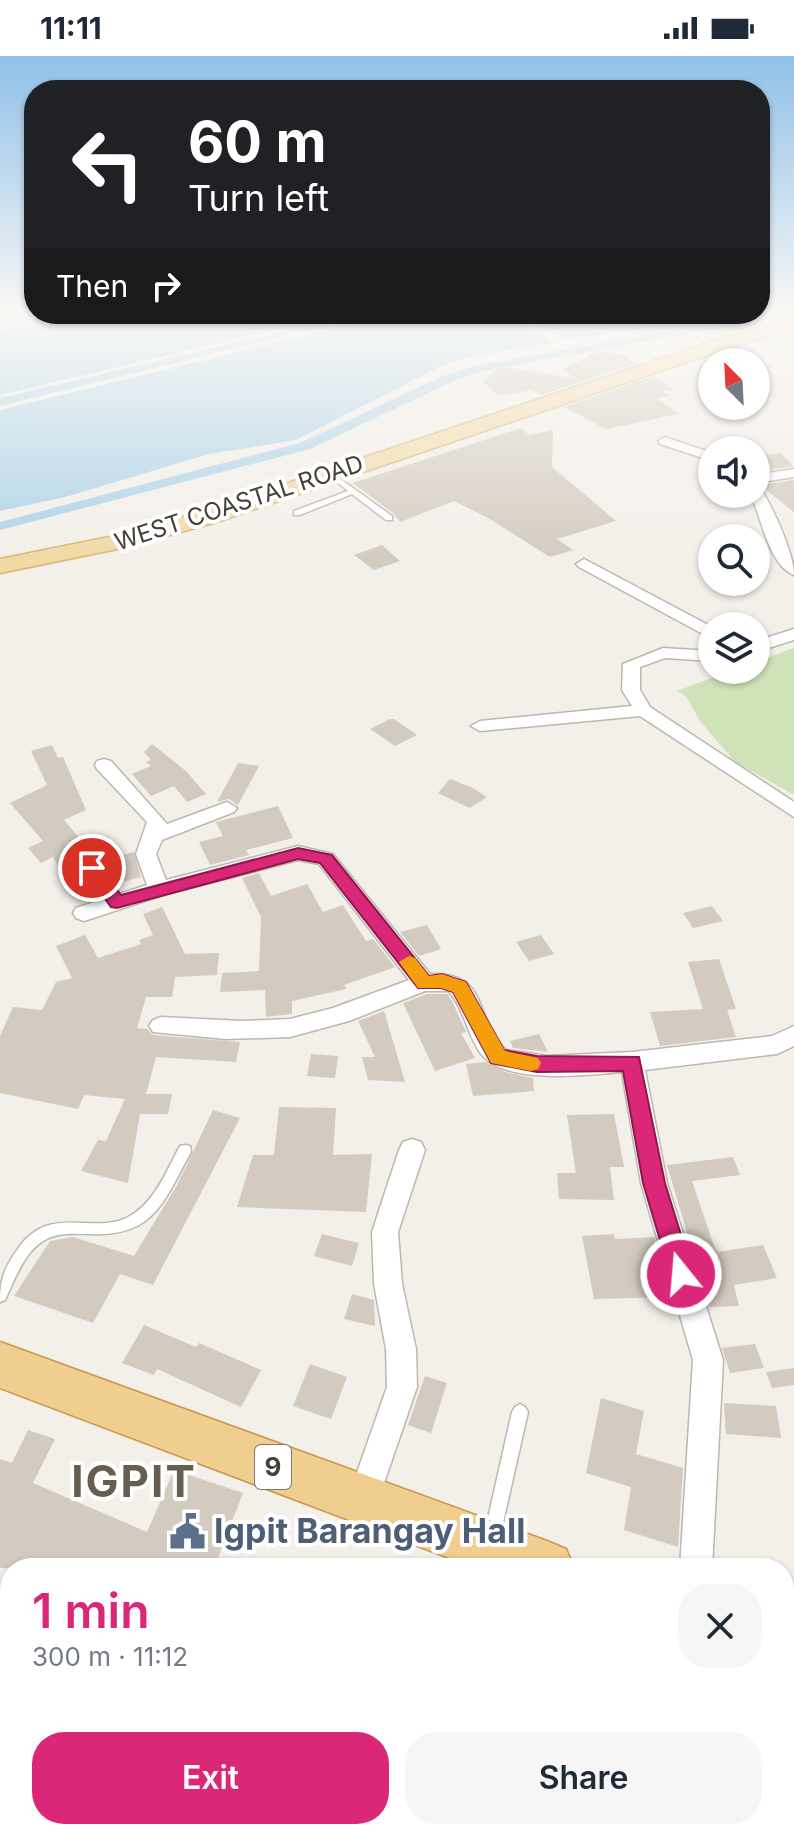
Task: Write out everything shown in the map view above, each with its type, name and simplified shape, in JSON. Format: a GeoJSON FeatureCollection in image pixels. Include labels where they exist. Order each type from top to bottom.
{"type":"FeatureCollection","features":[{"type":"Feature","properties":{"kind":"highway","name":"9"},"geometry":{"type":"LineString","coordinates":[[0,1365],[515,1558]]}},
{"type":"Feature","properties":{"kind":"main road","name":"WEST COASTAL ROAD"},"geometry":{"type":"LineString","coordinates":[[0,566],[170,529],[559,398]]}},
{"type":"Feature","properties":{"kind":"street"},"geometry":{"type":"LineString","coordinates":[[665,441],[698,452]]}},
{"type":"Feature","properties":{"kind":"street"},"geometry":{"type":"LineString","coordinates":[[770,477],[794,473]]}},
{"type":"Feature","properties":{"kind":"street"},"geometry":{"type":"LineString","coordinates":[[765,508],[775,546],[794,570]]}},
{"type":"Feature","properties":{"kind":"street"},"geometry":{"type":"LineString","coordinates":[[584,564],[698,626]]}},
{"type":"Feature","properties":{"kind":"street"},"geometry":{"type":"LineString","coordinates":[[770,642],[794,634]]}},
{"type":"Feature","properties":{"kind":"street"},"geometry":{"type":"LineString","coordinates":[[698,655],[663,653],[632,664],[631,690],[643,710],[794,811]]}},
{"type":"Feature","properties":{"kind":"street"},"geometry":{"type":"LineString","coordinates":[[480,726],[643,710]]}},
{"type":"Feature","properties":{"kind":"street"},"geometry":{"type":"LineString","coordinates":[[104,765],[157,821],[146,854],[159,889]]}},
{"type":"Feature","properties":{"kind":"street"},"geometry":{"type":"LineString","coordinates":[[154,836],[227,808]]}},
{"type":"Feature","properties":{"kind":"street"},"geometry":{"type":"LineString","coordinates":[[84,913],[159,889],[298,853],[311,853],[326,859],[424,983]]}},
{"type":"Feature","properties":{"kind":"street"},"geometry":{"type":"LineString","coordinates":[[161,1026],[253,1031],[291,1028],[318,1022],[424,983],[442,981],[459,987],[491,1049],[509,1062],[632,1063],[777,1045],[794,1035]]}},
{"type":"Feature","properties":{"kind":"street"},"geometry":{"type":"LineString","coordinates":[[632,1063],[654,1183],[708,1360],[697,1558]]}},
{"type":"Feature","properties":{"kind":"street"},"geometry":{"type":"LineString","coordinates":[[363,1501],[402,1387],[401,1349],[388,1284],[385,1232],[412,1150]]}},
{"type":"Feature","properties":{"kind":"lane"},"geometry":{"type":"LineString","coordinates":[[330,474],[389,518]]}},
{"type":"Feature","properties":{"kind":"lane"},"geometry":{"type":"LineString","coordinates":[[297,513],[354,491]]}},
{"type":"Feature","properties":{"kind":"lane"},"geometry":{"type":"LineString","coordinates":[[92,868],[117,902]]}},
{"type":"Feature","properties":{"kind":"lane"},"geometry":{"type":"LineString","coordinates":[[0,1295],[22,1253],[34,1239],[49,1230],[104,1230],[134,1222],[148,1211],[185,1150]]}},
{"type":"Feature","properties":{"kind":"lane"},"geometry":{"type":"LineString","coordinates":[[520,1412],[526,1558]]}},
{"type":"Feature","properties":{"kind":"green space"},"geometry":{"type":"Polygon","coordinates":[[[794,648],[794,795],[735,762],[700,721],[686,696],[677,691],[698,683],[770,684],[770,657],[794,648]]]}},
{"type":"Feature","properties":{"kind":"water"},"geometry":{"type":"Polygon","coordinates":[[[48,398],[378,398],[296,440],[209,454],[65,497],[0,511],[0,410],[48,398]]]}},
{"type":"Feature","properties":{"kind":"building"},"geometry":{"type":"Polygon","coordinates":[[[590,398],[656,398],[679,414],[606,429],[564,407],[590,398]]]}},
{"type":"Feature","properties":{"kind":"building"},"geometry":{"type":"Polygon","coordinates":[[[521,428],[529,435],[553,430],[552,467],[616,521],[557,539],[573,550],[550,557],[488,518],[454,501],[400,522],[353,483],[521,428]]]}},
{"type":"Feature","properties":{"kind":"building"},"geometry":{"type":"Polygon","coordinates":[[[780,453],[794,466],[770,470],[770,455],[780,453]]]}},
{"type":"Feature","properties":{"kind":"building"},"geometry":{"type":"Polygon","coordinates":[[[794,480],[794,512],[770,493],[770,484],[794,480]]]}},
{"type":"Feature","properties":{"kind":"building"},"geometry":{"type":"Polygon","coordinates":[[[382,545],[400,561],[374,570],[354,555],[382,545]]]}},
{"type":"Feature","properties":{"kind":"building"},"geometry":{"type":"Polygon","coordinates":[[[390,719],[417,735],[395,746],[370,729],[390,719]]]}},
{"type":"Feature","properties":{"kind":"building"},"geometry":{"type":"Polygon","coordinates":[[[152,744],[186,771],[206,794],[187,802],[174,786],[151,796],[132,774],[151,766],[146,762],[151,760],[144,752],[152,744]]]}},
{"type":"Feature","properties":{"kind":"building"},"geometry":{"type":"Polygon","coordinates":[[[52,745],[58,758],[63,757],[86,810],[64,820],[86,846],[108,837],[119,852],[61,872],[53,857],[41,863],[28,848],[43,841],[10,803],[47,785],[31,751],[52,745]]]}},
{"type":"Feature","properties":{"kind":"building"},"geometry":{"type":"Polygon","coordinates":[[[238,763],[259,766],[238,805],[229,799],[217,802],[238,763]]]}},
{"type":"Feature","properties":{"kind":"building"},"geometry":{"type":"Polygon","coordinates":[[[450,779],[487,797],[470,808],[438,793],[450,779]]]}},
{"type":"Feature","properties":{"kind":"building"},"geometry":{"type":"Polygon","coordinates":[[[278,806],[293,838],[246,850],[249,855],[210,865],[199,842],[223,836],[216,822],[278,806]]]}},
{"type":"Feature","properties":{"kind":"building"},"geometry":{"type":"Polygon","coordinates":[[[134,852],[141,877],[123,882],[114,857],[134,852]]]}},
{"type":"Feature","properties":{"kind":"building"},"geometry":{"type":"Polygon","coordinates":[[[259,873],[271,896],[307,884],[323,912],[343,905],[366,941],[373,939],[395,967],[344,985],[346,989],[292,1001],[292,1014],[266,1017],[265,990],[220,992],[222,973],[259,971],[261,917],[242,878],[259,873]]]}},
{"type":"Feature","properties":{"kind":"building"},"geometry":{"type":"Polygon","coordinates":[[[712,906],[723,921],[693,928],[683,913],[712,906]]]}},
{"type":"Feature","properties":{"kind":"building"},"geometry":{"type":"Polygon","coordinates":[[[162,907],[185,954],[219,953],[217,975],[175,977],[172,997],[146,997],[137,1028],[147,1029],[153,1035],[240,1042],[236,1062],[156,1057],[146,1094],[172,1094],[168,1114],[140,1114],[128,1183],[81,1171],[98,1140],[106,1141],[125,1099],[84,1095],[78,1109],[0,1093],[0,1036],[13,1007],[42,1010],[56,982],[72,978],[56,946],[85,935],[98,958],[141,944],[139,940],[153,935],[143,914],[162,907]]]}},
{"type":"Feature","properties":{"kind":"building"},"geometry":{"type":"Polygon","coordinates":[[[427,925],[441,949],[419,956],[400,932],[427,925]]]}},
{"type":"Feature","properties":{"kind":"building"},"geometry":{"type":"Polygon","coordinates":[[[541,935],[554,954],[529,961],[516,942],[541,935]]]}},
{"type":"Feature","properties":{"kind":"building"},"geometry":{"type":"Polygon","coordinates":[[[719,959],[736,1009],[727,1010],[736,1037],[660,1046],[650,1012],[703,1009],[688,962],[719,959]]]}},
{"type":"Feature","properties":{"kind":"building"},"geometry":{"type":"Polygon","coordinates":[[[427,994],[447,994],[451,999],[466,1032],[461,1033],[475,1058],[435,1071],[403,1003],[427,994]]]}},
{"type":"Feature","properties":{"kind":"building"},"geometry":{"type":"Polygon","coordinates":[[[384,1011],[405,1082],[368,1080],[362,1057],[375,1057],[358,1021],[384,1011]]]}},
{"type":"Feature","properties":{"kind":"building"},"geometry":{"type":"Polygon","coordinates":[[[539,1034],[548,1052],[513,1048],[510,1041],[539,1034]]]}},
{"type":"Feature","properties":{"kind":"building"},"geometry":{"type":"Polygon","coordinates":[[[311,1054],[338,1056],[335,1078],[307,1076],[311,1054]]]}},
{"type":"Feature","properties":{"kind":"building"},"geometry":{"type":"Polygon","coordinates":[[[486,1062],[505,1072],[533,1078],[534,1091],[473,1096],[466,1064],[486,1062]]]}},
{"type":"Feature","properties":{"kind":"building"},"geometry":{"type":"Polygon","coordinates":[[[279,1107],[336,1108],[333,1155],[372,1154],[366,1212],[237,1207],[253,1155],[274,1155],[279,1107]]]}},
{"type":"Feature","properties":{"kind":"building"},"geometry":{"type":"Polygon","coordinates":[[[213,1110],[240,1118],[153,1285],[120,1274],[93,1323],[14,1296],[50,1241],[73,1237],[134,1256],[177,1185],[213,1110]]]}},
{"type":"Feature","properties":{"kind":"building"},"geometry":{"type":"Polygon","coordinates":[[[614,1114],[624,1167],[610,1167],[614,1200],[559,1199],[557,1173],[576,1173],[567,1115],[614,1114]]]}},
{"type":"Feature","properties":{"kind":"building"},"geometry":{"type":"Polygon","coordinates":[[[733,1157],[740,1175],[692,1181],[714,1246],[717,1252],[763,1245],[777,1278],[734,1285],[739,1306],[709,1307],[667,1165],[733,1157]]]}},
{"type":"Feature","properties":{"kind":"building"},"geometry":{"type":"Polygon","coordinates":[[[322,1234],[359,1243],[352,1266],[314,1256],[322,1234]]]}},
{"type":"Feature","properties":{"kind":"building"},"geometry":{"type":"Polygon","coordinates":[[[614,1234],[615,1239],[654,1237],[671,1297],[594,1299],[582,1236],[614,1234]]]}},
{"type":"Feature","properties":{"kind":"building"},"geometry":{"type":"Polygon","coordinates":[[[352,1294],[374,1300],[375,1326],[344,1319],[352,1294]]]}},
{"type":"Feature","properties":{"kind":"building"},"geometry":{"type":"Polygon","coordinates":[[[144,1325],[196,1347],[199,1343],[261,1370],[241,1407],[157,1369],[154,1375],[122,1363],[144,1325]]]}},
{"type":"Feature","properties":{"kind":"building"},"geometry":{"type":"Polygon","coordinates":[[[755,1344],[764,1368],[730,1373],[722,1348],[755,1344]]]}},
{"type":"Feature","properties":{"kind":"building"},"geometry":{"type":"Polygon","coordinates":[[[310,1364],[347,1377],[331,1419],[293,1406],[310,1364]]]}},
{"type":"Feature","properties":{"kind":"building"},"geometry":{"type":"Polygon","coordinates":[[[794,1368],[794,1385],[772,1388],[766,1372],[794,1368]]]}},
{"type":"Feature","properties":{"kind":"building"},"geometry":{"type":"Polygon","coordinates":[[[425,1376],[447,1383],[431,1433],[408,1425],[425,1376]]]}},
{"type":"Feature","properties":{"kind":"building"},"geometry":{"type":"Polygon","coordinates":[[[601,1398],[644,1411],[636,1454],[683,1468],[678,1547],[624,1530],[631,1487],[586,1473],[601,1398]]]}},
{"type":"Feature","properties":{"kind":"building"},"geometry":{"type":"Polygon","coordinates":[[[724,1403],[776,1406],[781,1438],[726,1434],[724,1403]]]}},
{"type":"Feature","properties":{"kind":"building"},"geometry":{"type":"Polygon","coordinates":[[[28,1430],[55,1439],[33,1483],[147,1532],[174,1470],[243,1493],[218,1558],[0,1558],[0,1459],[12,1463],[28,1430]]]}},
{"type":"Feature","properties":{"kind":"waterway"},"geometry":{"type":"LineString","coordinates":[[0,402],[16,398]]}},
{"type":"Feature","properties":{"kind":"waterway"},"geometry":{"type":"LineString","coordinates":[[0,526],[305,446],[406,398]]}},
{"type":"Feature","properties":{"kind":"slow traffic"},"geometry":{"type":"LineString","coordinates":[[409,962],[424,983],[452,982],[459,987],[498,1057],[509,1062],[531,1063]]}},
{"type":"Feature","properties":{"kind":"place","name":"Igpit Barangay Hall"},"geometry":{"type":"Point","coordinates":[188,1531]}},
{"type":"Feature","properties":{"kind":"district","name":"IGPIT"},"geometry":{"type":"Point","coordinates":[134,1482]}},
{"type":"Feature","properties":{"kind":"route"},"geometry":{"type":"LineString","coordinates":[[92,868],[117,902],[298,853],[311,853],[326,859],[335,869],[355,900],[390,937],[424,983],[452,982],[459,987],[498,1057],[509,1062],[537,1064],[632,1063],[654,1183],[681,1274]]}}]}
